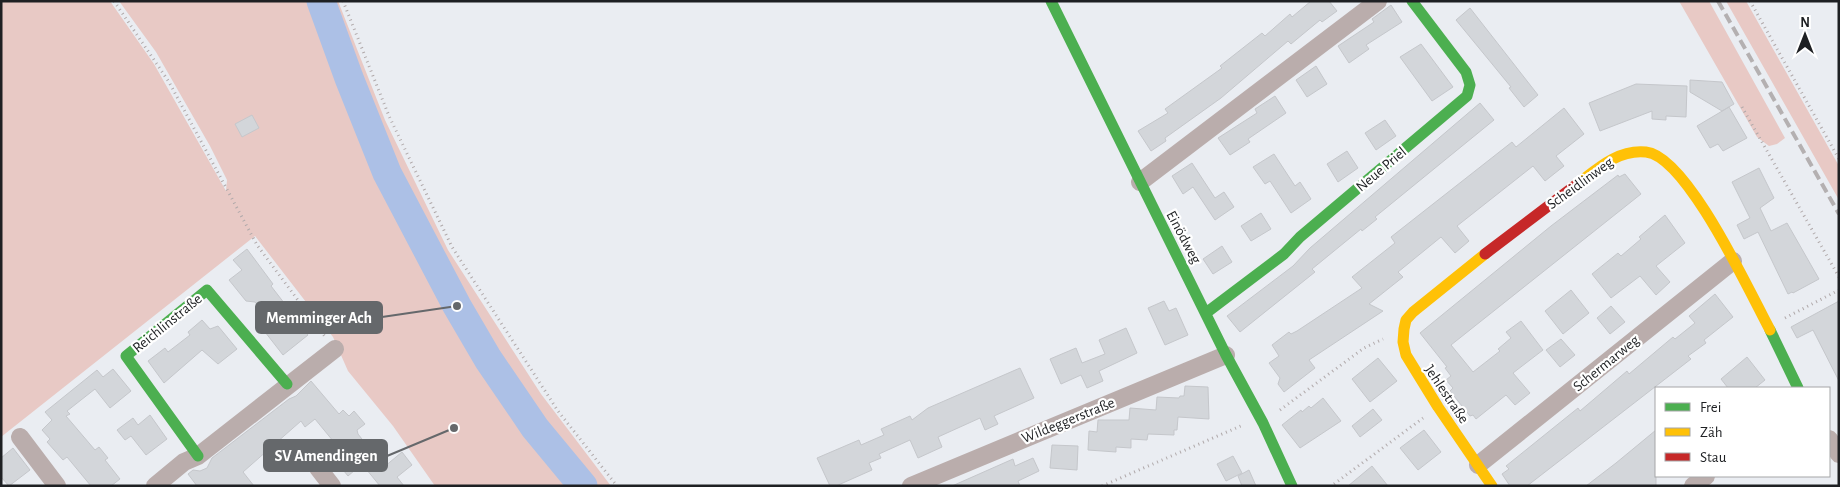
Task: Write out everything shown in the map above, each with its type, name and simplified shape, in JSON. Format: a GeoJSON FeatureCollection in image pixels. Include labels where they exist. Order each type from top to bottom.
{"type":"FeatureCollection","features":[{"type":"Feature","properties":{"kind":"street","name":"Einödweg"},"geometry":{"type":"LineString","coordinates":[[1051,1],[1226,355],[1261,420],[1292,486]]}},
{"type":"Feature","properties":{"kind":"street"},"geometry":{"type":"LineString","coordinates":[[1140,182],[1378,1]]}},
{"type":"Feature","properties":{"kind":"street","name":"Neue Priel"},"geometry":{"type":"LineString","coordinates":[[1206,313],[1284,254],[1300,236],[1467,96],[1470,85],[1466,72],[1412,1]]}},
{"type":"Feature","properties":{"kind":"street","name":"Scheidlinweg"},"geometry":{"type":"LineString","coordinates":[[1412,312],[1527,221],[1611,159],[1622,154],[1647,152],[1665,159],[1701,205],[1769,326],[1798,387]]}},
{"type":"Feature","properties":{"kind":"street","name":"Schermarweg"},"geometry":{"type":"LineString","coordinates":[[1478,464],[1733,261]]}},
{"type":"Feature","properties":{"kind":"street","name":"Reichlinstraße"},"geometry":{"type":"LineString","coordinates":[[198,456],[126,356],[207,290],[287,384]]}},
{"type":"Feature","properties":{"kind":"street","name":"Jehlestraße"},"geometry":{"type":"LineString","coordinates":[[1412,312],[1406,320],[1404,329],[1403,342],[1406,354],[1438,407],[1492,486]]}},
{"type":"Feature","properties":{"kind":"street"},"geometry":{"type":"LineString","coordinates":[[155,486],[184,462],[198,456],[287,384],[335,349]]}},
{"type":"Feature","properties":{"kind":"street","name":"Wildeggerstraße"},"geometry":{"type":"LineString","coordinates":[[910,486],[1226,355]]}},
{"type":"Feature","properties":{"kind":"street"},"geometry":{"type":"LineString","coordinates":[[20,437],[57,486]]}},
{"type":"Feature","properties":{"kind":"street"},"geometry":{"type":"LineString","coordinates":[[1830,440],[1839,454]]}},
{"type":"Feature","properties":{"kind":"street"},"geometry":{"type":"LineString","coordinates":[[318,468],[332,486]]}},
{"type":"Feature","properties":{"kind":"street"},"geometry":{"type":"LineString","coordinates":[[1693,486],[1705,477]]}},
{"type":"Feature","properties":{"kind":"path"},"geometry":{"type":"LineString","coordinates":[[114,1],[169,82],[257,245],[335,349]]}},
{"type":"Feature","properties":{"kind":"path"},"geometry":{"type":"LineString","coordinates":[[343,1],[389,116],[452,247],[558,411],[617,486]]}},
{"type":"Feature","properties":{"kind":"path"},"geometry":{"type":"LineString","coordinates":[[1750,1],[1839,159]]}},
{"type":"Feature","properties":{"kind":"path"},"geometry":{"type":"LineString","coordinates":[[1742,107],[1839,277]]}},
{"type":"Feature","properties":{"kind":"path"},"geometry":{"type":"LineString","coordinates":[[1769,326],[1839,290]]}},
{"type":"Feature","properties":{"kind":"path"},"geometry":{"type":"LineString","coordinates":[[1102,486],[1261,420],[1364,348],[1404,329]]}},
{"type":"Feature","properties":{"kind":"path"},"geometry":{"type":"LineString","coordinates":[[1334,484],[1438,407]]}},
{"type":"Feature","properties":{"kind":"shaded area"},"geometry":{"type":"Polygon","coordinates":[[[1,1],[110,1],[154,64],[226,191],[227,180],[210,146],[156,52],[119,1],[338,1],[385,120],[448,250],[541,394],[611,486],[435,486],[393,426],[348,371],[333,337],[255,236],[1,437],[1,1]]]}},
{"type":"Feature","properties":{"kind":"shaded area"},"geometry":{"type":"Polygon","coordinates":[[[1679,1],[1709,1],[1785,138],[1777,144],[1769,146],[1757,137],[1679,1]]]}},
{"type":"Feature","properties":{"kind":"shaded area"},"geometry":{"type":"Polygon","coordinates":[[[1726,1],[1746,1],[1839,166],[1839,200],[1726,1]]]}},
{"type":"Feature","properties":{"kind":"building"},"geometry":{"type":"Polygon","coordinates":[[[1311,1],[1329,1],[1337,11],[1322,22],[1320,20],[1291,44],[1288,41],[1221,98],[1165,138],[1166,141],[1151,151],[1138,131],[1168,113],[1165,109],[1222,68],[1220,66],[1262,33],[1265,36],[1290,14],[1292,17],[1311,1]]]}},
{"type":"Feature","properties":{"kind":"building"},"geometry":{"type":"Polygon","coordinates":[[[1391,5],[1402,22],[1366,45],[1369,49],[1349,63],[1338,46],[1374,22],[1372,19],[1391,5]]]}},
{"type":"Feature","properties":{"kind":"building"},"geometry":{"type":"Polygon","coordinates":[[[1470,8],[1538,95],[1524,107],[1509,88],[1511,87],[1456,20],[1470,8]]]}},
{"type":"Feature","properties":{"kind":"building"},"geometry":{"type":"Polygon","coordinates":[[[1421,44],[1453,87],[1432,101],[1400,57],[1421,44]]]}},
{"type":"Feature","properties":{"kind":"building"},"geometry":{"type":"Polygon","coordinates":[[[1316,66],[1327,84],[1307,97],[1296,80],[1316,66]]]}},
{"type":"Feature","properties":{"kind":"building"},"geometry":{"type":"Polygon","coordinates":[[[1690,80],[1722,82],[1734,104],[1722,111],[1690,92],[1690,80]]]}},
{"type":"Feature","properties":{"kind":"building"},"geometry":{"type":"Polygon","coordinates":[[[1636,84],[1687,86],[1686,117],[1666,116],[1666,120],[1652,119],[1652,111],[1600,131],[1589,103],[1636,84]]]}},
{"type":"Feature","properties":{"kind":"building"},"geometry":{"type":"Polygon","coordinates":[[[1275,96],[1286,113],[1248,139],[1250,142],[1230,155],[1218,138],[1257,113],[1255,109],[1275,96]]]}},
{"type":"Feature","properties":{"kind":"building"},"geometry":{"type":"Polygon","coordinates":[[[1480,103],[1494,120],[1375,217],[1377,219],[1362,231],[1361,229],[1312,269],[1315,272],[1240,332],[1227,316],[1293,266],[1310,248],[1480,103]]]}},
{"type":"Feature","properties":{"kind":"building"},"geometry":{"type":"Polygon","coordinates":[[[1729,107],[1747,138],[1723,151],[1718,144],[1710,148],[1697,126],[1729,107]]]}},
{"type":"Feature","properties":{"kind":"building"},"geometry":{"type":"Polygon","coordinates":[[[1564,108],[1584,134],[1556,156],[1564,166],[1545,181],[1533,166],[1457,226],[1469,241],[1455,253],[1441,237],[1398,272],[1403,277],[1369,304],[1383,311],[1309,360],[1315,368],[1284,392],[1278,384],[1280,378],[1269,363],[1279,356],[1272,345],[1289,332],[1291,334],[1297,331],[1362,288],[1352,277],[1395,243],[1391,237],[1512,142],[1516,147],[1564,108]]]}},
{"type":"Feature","properties":{"kind":"building"},"geometry":{"type":"Polygon","coordinates":[[[252,115],[259,128],[242,137],[235,124],[252,115]]]}},
{"type":"Feature","properties":{"kind":"building"},"geometry":{"type":"Polygon","coordinates":[[[1385,120],[1396,136],[1376,150],[1365,133],[1385,120]]]}},
{"type":"Feature","properties":{"kind":"building"},"geometry":{"type":"Polygon","coordinates":[[[1347,151],[1358,168],[1338,182],[1327,164],[1347,151]]]}},
{"type":"Feature","properties":{"kind":"building"},"geometry":{"type":"Polygon","coordinates":[[[1274,154],[1295,186],[1300,182],[1311,199],[1291,213],[1270,181],[1265,184],[1253,167],[1274,154]]]}},
{"type":"Feature","properties":{"kind":"building"},"geometry":{"type":"Polygon","coordinates":[[[1192,163],[1215,198],[1224,192],[1234,207],[1215,220],[1193,187],[1183,194],[1172,176],[1192,163]]]}},
{"type":"Feature","properties":{"kind":"building"},"geometry":{"type":"Polygon","coordinates":[[[1759,168],[1774,198],[1760,208],[1771,231],[1787,223],[1819,279],[1793,293],[1788,294],[1758,232],[1744,239],[1737,225],[1750,218],[1732,182],[1759,168]]]}},
{"type":"Feature","properties":{"kind":"building"},"geometry":{"type":"Polygon","coordinates":[[[1625,174],[1641,194],[1451,345],[1473,372],[1500,351],[1498,349],[1511,338],[1506,332],[1521,321],[1543,350],[1513,373],[1530,393],[1515,405],[1506,395],[1476,419],[1473,415],[1470,416],[1450,391],[1453,388],[1446,380],[1451,376],[1445,368],[1447,367],[1420,333],[1551,226],[1618,175],[1619,177],[1625,174]]]}},
{"type":"Feature","properties":{"kind":"building"},"geometry":{"type":"Polygon","coordinates":[[[1261,213],[1271,229],[1251,241],[1241,226],[1261,213]]]}},
{"type":"Feature","properties":{"kind":"building"},"geometry":{"type":"Polygon","coordinates":[[[1665,215],[1685,243],[1656,266],[1670,282],[1656,295],[1640,276],[1611,298],[1592,274],[1618,253],[1621,256],[1641,239],[1639,237],[1665,215]]]}},
{"type":"Feature","properties":{"kind":"building"},"geometry":{"type":"Polygon","coordinates":[[[1222,246],[1232,262],[1213,274],[1203,259],[1222,246]]]}},
{"type":"Feature","properties":{"kind":"building"},"geometry":{"type":"Polygon","coordinates":[[[247,249],[273,284],[271,286],[287,309],[308,335],[283,355],[265,332],[273,325],[255,302],[246,301],[229,280],[242,270],[233,260],[247,249]]]}},
{"type":"Feature","properties":{"kind":"building"},"geometry":{"type":"Polygon","coordinates":[[[1571,290],[1589,313],[1563,334],[1545,311],[1571,290]]]}},
{"type":"Feature","properties":{"kind":"building"},"geometry":{"type":"Polygon","coordinates":[[[1715,294],[1733,317],[1704,340],[1706,343],[1688,356],[1691,359],[1527,486],[1510,486],[1502,474],[1509,469],[1506,466],[1578,408],[1580,411],[1627,371],[1629,374],[1673,337],[1675,339],[1695,323],[1689,316],[1715,294]]]}},
{"type":"Feature","properties":{"kind":"building"},"geometry":{"type":"Polygon","coordinates":[[[1164,301],[1169,311],[1176,308],[1188,335],[1165,345],[1148,308],[1164,301]]]}},
{"type":"Feature","properties":{"kind":"building"},"geometry":{"type":"Polygon","coordinates":[[[1839,301],[1839,381],[1813,330],[1797,338],[1791,327],[1839,301]]]}},
{"type":"Feature","properties":{"kind":"building"},"geometry":{"type":"Polygon","coordinates":[[[1611,306],[1625,322],[1610,334],[1597,318],[1611,306]]]}},
{"type":"Feature","properties":{"kind":"building"},"geometry":{"type":"Polygon","coordinates":[[[202,320],[210,329],[218,326],[237,349],[218,364],[202,350],[164,383],[148,361],[165,348],[168,352],[190,335],[188,332],[202,320]]]}},
{"type":"Feature","properties":{"kind":"building"},"geometry":{"type":"Polygon","coordinates":[[[1126,328],[1137,353],[1099,371],[1103,381],[1087,388],[1081,375],[1061,384],[1050,359],[1076,348],[1082,363],[1105,354],[1099,340],[1126,328]]]}},
{"type":"Feature","properties":{"kind":"building"},"geometry":{"type":"Polygon","coordinates":[[[1561,339],[1575,355],[1560,367],[1546,350],[1561,339]]]}},
{"type":"Feature","properties":{"kind":"building"},"geometry":{"type":"Polygon","coordinates":[[[1747,357],[1765,380],[1756,387],[1727,387],[1721,379],[1747,357]]]}},
{"type":"Feature","properties":{"kind":"building"},"geometry":{"type":"Polygon","coordinates":[[[1378,358],[1397,381],[1370,402],[1352,379],[1378,358]]]}},
{"type":"Feature","properties":{"kind":"building"},"geometry":{"type":"Polygon","coordinates":[[[1020,368],[1034,398],[994,416],[998,424],[985,430],[980,418],[938,437],[942,447],[918,458],[910,440],[879,454],[881,458],[869,463],[872,470],[836,486],[830,486],[817,458],[859,440],[861,445],[884,435],[881,429],[910,416],[912,420],[928,408],[1020,368]]]}},
{"type":"Feature","properties":{"kind":"building"},"geometry":{"type":"Polygon","coordinates":[[[113,369],[131,391],[110,408],[95,389],[67,411],[70,414],[66,416],[95,450],[99,447],[108,458],[105,460],[120,479],[111,486],[91,486],[67,457],[63,460],[47,442],[50,439],[42,430],[52,420],[45,412],[97,370],[103,377],[113,369]]]}},
{"type":"Feature","properties":{"kind":"building"},"geometry":{"type":"Polygon","coordinates":[[[311,381],[339,414],[343,410],[349,416],[354,411],[365,424],[357,430],[358,434],[384,467],[402,452],[412,465],[397,477],[404,486],[380,486],[362,464],[348,476],[330,454],[338,447],[315,419],[305,427],[301,421],[243,472],[254,486],[197,486],[188,474],[193,470],[200,471],[207,468],[212,458],[289,399],[296,396],[311,381]]]}},
{"type":"Feature","properties":{"kind":"building"},"geometry":{"type":"Polygon","coordinates":[[[1185,386],[1208,387],[1209,419],[1178,417],[1177,430],[1174,430],[1174,435],[1148,434],[1147,440],[1131,439],[1131,448],[1116,447],[1116,452],[1088,450],[1089,431],[1097,432],[1098,420],[1129,420],[1130,408],[1156,410],[1157,397],[1179,398],[1184,396],[1185,386]]]}},
{"type":"Feature","properties":{"kind":"building"},"geometry":{"type":"Polygon","coordinates":[[[1323,398],[1341,421],[1300,448],[1282,425],[1301,410],[1302,412],[1309,406],[1311,408],[1323,398]]]}},
{"type":"Feature","properties":{"kind":"building"},"geometry":{"type":"Polygon","coordinates":[[[1373,409],[1382,420],[1360,437],[1352,426],[1373,409]]]}},
{"type":"Feature","properties":{"kind":"building"},"geometry":{"type":"Polygon","coordinates":[[[150,415],[167,439],[146,455],[131,436],[125,440],[117,430],[133,418],[138,425],[150,415]]]}},
{"type":"Feature","properties":{"kind":"building"},"geometry":{"type":"Polygon","coordinates":[[[1424,430],[1441,452],[1418,470],[1400,448],[1424,430]]]}},
{"type":"Feature","properties":{"kind":"building"},"geometry":{"type":"Polygon","coordinates":[[[1655,431],[1656,486],[1586,486],[1655,431]]]}},
{"type":"Feature","properties":{"kind":"building"},"geometry":{"type":"Polygon","coordinates":[[[1052,445],[1078,446],[1077,470],[1050,468],[1052,445]]]}},
{"type":"Feature","properties":{"kind":"building"},"geometry":{"type":"Polygon","coordinates":[[[13,448],[30,470],[9,486],[1,477],[1,458],[13,448]]]}},
{"type":"Feature","properties":{"kind":"building"},"geometry":{"type":"Polygon","coordinates":[[[1233,456],[1242,473],[1226,481],[1217,464],[1233,456]]]}},
{"type":"Feature","properties":{"kind":"building"},"geometry":{"type":"Polygon","coordinates":[[[1033,458],[1039,471],[1018,481],[1020,486],[952,486],[1013,459],[1015,466],[1033,458]]]}},
{"type":"Feature","properties":{"kind":"building"},"geometry":{"type":"Polygon","coordinates":[[[1372,466],[1388,486],[1348,486],[1372,466]]]}},
{"type":"Feature","properties":{"kind":"building"},"geometry":{"type":"Polygon","coordinates":[[[1249,470],[1256,486],[1242,486],[1238,476],[1249,470]]]}},
{"type":"Feature","properties":{"kind":"waterway"},"geometry":{"type":"LineString","coordinates":[[321,1],[387,173],[457,306],[488,359],[535,428],[583,486]]}},
{"type":"Feature","properties":{"kind":"railway"},"geometry":{"type":"LineString","coordinates":[[1718,1],[1839,214]]}},
{"type":"Feature","properties":{"kind":"traffic: fast"},"geometry":{"type":"LineString","coordinates":[[1051,1],[1226,355],[1263,423],[1292,486]]}},
{"type":"Feature","properties":{"kind":"traffic: fast"},"geometry":{"type":"LineString","coordinates":[[1206,313],[1284,254],[1300,237],[1467,96],[1470,85],[1466,72],[1412,1]]}},
{"type":"Feature","properties":{"kind":"traffic: fast"},"geometry":{"type":"LineString","coordinates":[[198,456],[126,356],[207,290],[287,384]]}},
{"type":"Feature","properties":{"kind":"traffic: fast"},"geometry":{"type":"LineString","coordinates":[[1770,330],[1798,387]]}},
{"type":"Feature","properties":{"kind":"traffic: slow"},"geometry":{"type":"LineString","coordinates":[[1576,185],[1608,161],[1626,154],[1646,152],[1662,159],[1680,176],[1698,200],[1733,258],[1770,330]]}},
{"type":"Feature","properties":{"kind":"traffic: slow"},"geometry":{"type":"LineString","coordinates":[[1485,254],[1413,312],[1406,320],[1403,342],[1406,355],[1438,407],[1492,486]]}},
{"type":"Feature","properties":{"kind":"traffic: jam"},"geometry":{"type":"LineString","coordinates":[[1485,254],[1576,185]]}},
{"type":"Feature","properties":{"kind":"place","name":"Memminger Ach"},"geometry":{"type":"Point","coordinates":[457,306]}},
{"type":"Feature","properties":{"kind":"place","name":"SV Amendingen"},"geometry":{"type":"Point","coordinates":[454,428]}}]}
